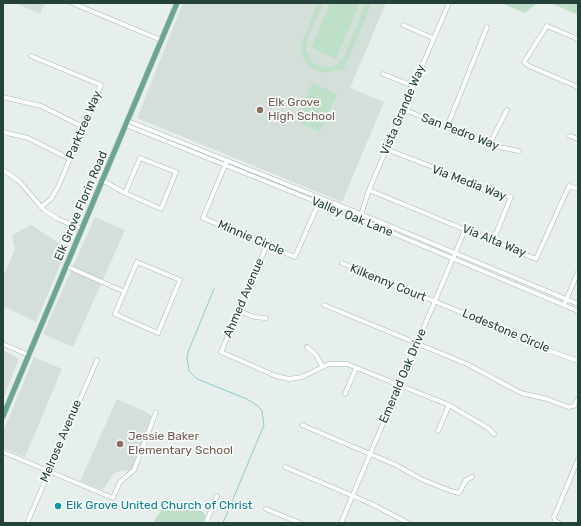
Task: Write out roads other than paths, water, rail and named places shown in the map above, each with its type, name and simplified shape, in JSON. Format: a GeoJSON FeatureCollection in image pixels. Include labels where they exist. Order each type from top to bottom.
{"type":"FeatureCollection","features":[{"type":"Feature","properties":{"kind":"main road","name":"Elk Grove Florin Road"},"geometry":{"type":"LineString","coordinates":[[3,416],[177,3]]}},
{"type":"Feature","properties":{"kind":"street"},"geometry":{"type":"LineString","coordinates":[[72,3],[161,40]]}},
{"type":"Feature","properties":{"kind":"street","name":"Vista Grande Way"},"geometry":{"type":"LineString","coordinates":[[359,219],[369,190],[449,3]]}},
{"type":"Feature","properties":{"kind":"street"},"geometry":{"type":"LineString","coordinates":[[403,25],[433,38]]}},
{"type":"Feature","properties":{"kind":"street"},"geometry":{"type":"LineString","coordinates":[[578,39],[547,26],[524,62],[529,66],[578,86]]}},
{"type":"Feature","properties":{"kind":"street"},"geometry":{"type":"LineString","coordinates":[[447,128],[487,27]]}},
{"type":"Feature","properties":{"kind":"street","name":"Parktree Way"},"geometry":{"type":"LineString","coordinates":[[31,56],[101,85],[56,192],[41,207]]}},
{"type":"Feature","properties":{"kind":"street"},"geometry":{"type":"LineString","coordinates":[[383,74],[413,86]]}},
{"type":"Feature","properties":{"kind":"street"},"geometry":{"type":"LineString","coordinates":[[3,97],[41,106],[83,127]]}},
{"type":"Feature","properties":{"kind":"street","name":"San Pedro Way"},"geometry":{"type":"LineString","coordinates":[[403,109],[489,145],[518,151]]}},
{"type":"Feature","properties":{"kind":"street"},"geometry":{"type":"LineString","coordinates":[[489,145],[507,110]]}},
{"type":"Feature","properties":{"kind":"street","name":"Valley Oak Lane"},"geometry":{"type":"LineString","coordinates":[[127,123],[226,163],[361,214],[578,304]]}},
{"type":"Feature","properties":{"kind":"street"},"geometry":{"type":"LineString","coordinates":[[3,132],[28,138],[70,159]]}},
{"type":"Feature","properties":{"kind":"street"},"geometry":{"type":"LineString","coordinates":[[570,136],[578,139]]}},
{"type":"Feature","properties":{"kind":"street","name":"Via Media Way"},"geometry":{"type":"LineString","coordinates":[[386,150],[482,189],[511,197],[493,241]]}},
{"type":"Feature","properties":{"kind":"street"},"geometry":{"type":"LineString","coordinates":[[102,180],[125,193],[161,209],[176,172],[140,158],[125,193]]}},
{"type":"Feature","properties":{"kind":"street","name":"Valley Oak Lane"},"geometry":{"type":"LineString","coordinates":[[226,163],[318,204],[359,219],[578,311]]}},
{"type":"Feature","properties":{"kind":"street","name":"Minnie Circle"},"geometry":{"type":"LineString","coordinates":[[226,163],[204,218],[295,257],[321,198]]}},
{"type":"Feature","properties":{"kind":"street"},"geometry":{"type":"LineString","coordinates":[[3,170],[19,181],[41,207],[58,219],[82,229]]}},
{"type":"Feature","properties":{"kind":"street","name":"Via Alta Way"},"geometry":{"type":"LineString","coordinates":[[369,190],[536,259],[570,186],[578,189]]}},
{"type":"Feature","properties":{"kind":"street","name":"Emerald Oak Drive"},"geometry":{"type":"LineString","coordinates":[[341,523],[465,230]]}},
{"type":"Feature","properties":{"kind":"street","name":"Ahmed Avenue"},"geometry":{"type":"LineString","coordinates":[[267,245],[222,352],[285,378],[302,377],[322,366]]}},
{"type":"Feature","properties":{"kind":"street"},"geometry":{"type":"LineString","coordinates":[[137,262],[180,280],[158,333],[115,314],[124,292],[137,262]]}},
{"type":"Feature","properties":{"kind":"street","name":"Kilkenny Court"},"geometry":{"type":"LineString","coordinates":[[342,263],[435,302]]}},
{"type":"Feature","properties":{"kind":"street"},"geometry":{"type":"LineString","coordinates":[[66,266],[124,292]]}},
{"type":"Feature","properties":{"kind":"street"},"geometry":{"type":"LineString","coordinates":[[564,306],[578,275]]}},
{"type":"Feature","properties":{"kind":"street","name":"Lodestone Circle"},"geometry":{"type":"LineString","coordinates":[[435,302],[492,323],[534,344],[578,361]]}},
{"type":"Feature","properties":{"kind":"street"},"geometry":{"type":"LineString","coordinates":[[324,305],[467,364],[521,393],[542,398],[568,407],[574,406],[578,399]]}},
{"type":"Feature","properties":{"kind":"street"},"geometry":{"type":"LineString","coordinates":[[239,311],[254,317],[266,318]]}},
{"type":"Feature","properties":{"kind":"street"},"geometry":{"type":"LineString","coordinates":[[3,344],[29,355]]}},
{"type":"Feature","properties":{"kind":"street"},"geometry":{"type":"LineString","coordinates":[[307,347],[316,355],[322,366],[338,363],[356,368],[449,405],[488,428],[494,434]]}},
{"type":"Feature","properties":{"kind":"street","name":"Melrose Avenue"},"geometry":{"type":"LineString","coordinates":[[27,523],[48,471],[97,360]]}},
{"type":"Feature","properties":{"kind":"street"},"geometry":{"type":"LineString","coordinates":[[345,394],[356,368]]}},
{"type":"Feature","properties":{"kind":"street"},"geometry":{"type":"LineString","coordinates":[[438,431],[449,405]]}},
{"type":"Feature","properties":{"kind":"street"},"geometry":{"type":"LineString","coordinates":[[3,452],[113,498],[120,482],[134,470],[156,412]]}},
{"type":"Feature","properties":{"kind":"street"},"geometry":{"type":"LineString","coordinates":[[302,425],[370,454],[432,484],[459,493],[466,480],[472,477]]}},
{"type":"Feature","properties":{"kind":"street"},"geometry":{"type":"LineString","coordinates":[[559,523],[554,520],[576,472],[578,460]]}},
{"type":"Feature","properties":{"kind":"street"},"geometry":{"type":"LineString","coordinates":[[285,467],[379,507],[408,523]]}},
{"type":"Feature","properties":{"kind":"street"},"geometry":{"type":"LineString","coordinates":[[206,523],[217,496]]}},
{"type":"Feature","properties":{"kind":"street"},"geometry":{"type":"LineString","coordinates":[[266,509],[300,523]]}},
{"type":"Feature","properties":{"kind":"waterway"},"geometry":{"type":"LineString","coordinates":[[214,289],[188,352],[187,358],[189,371],[197,379],[247,399],[258,406],[262,411],[264,425],[223,523]]}},
{"type":"Feature","properties":{"kind":"place","name":"Elk Grove High School"},"geometry":{"type":"Point","coordinates":[260,110]}},
{"type":"Feature","properties":{"kind":"place","name":"Jessie Baker Elementary School"},"geometry":{"type":"Point","coordinates":[120,444]}},
{"type":"Feature","properties":{"kind":"place","name":"Elk Grove United Church of Christ"},"geometry":{"type":"Point","coordinates":[58,506]}}]}
